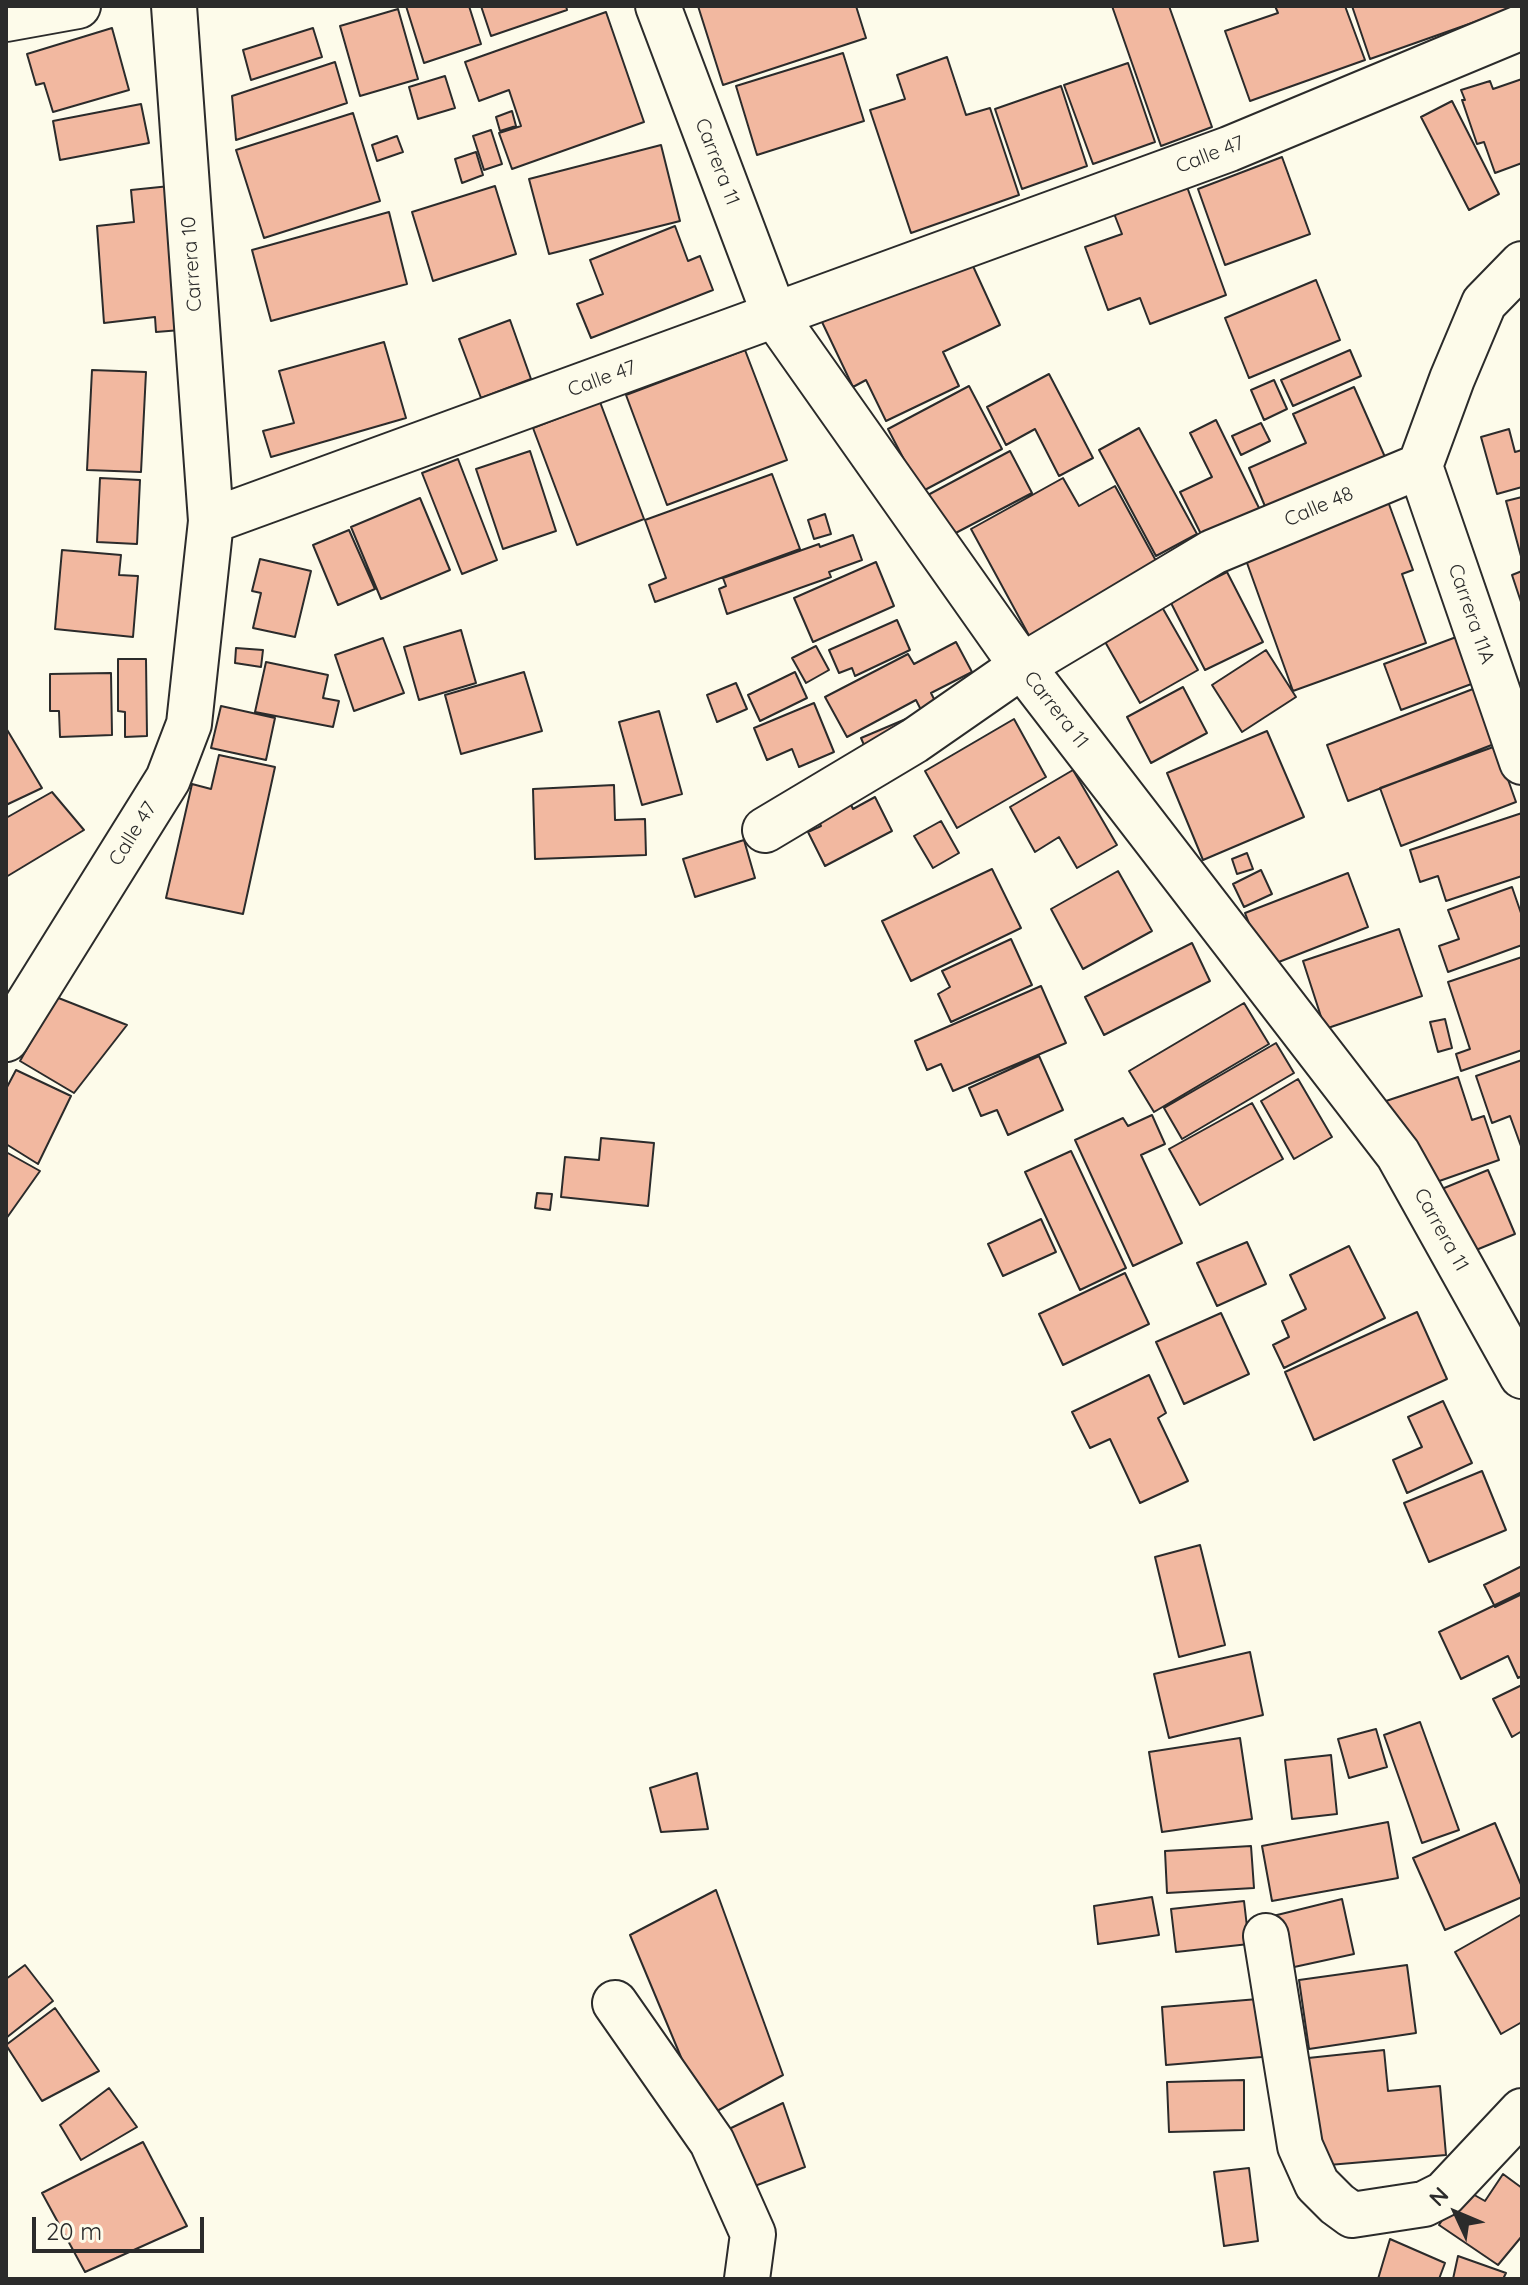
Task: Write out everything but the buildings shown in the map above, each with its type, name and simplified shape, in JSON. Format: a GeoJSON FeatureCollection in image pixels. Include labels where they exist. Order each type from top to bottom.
{"type":"FeatureCollection","features":[{"type":"Feature","properties":{"kind":"street"},"geometry":{"type":"LineString","coordinates":[[6,19],[78,6]]}},
{"type":"Feature","properties":{"kind":"street","name":"Carrera 10"},"geometry":{"type":"LineString","coordinates":[[174,6],[211,521]]}},
{"type":"Feature","properties":{"kind":"street","name":"Carrera 11"},"geometry":{"type":"LineString","coordinates":[[658,6],[775,316],[1022,666],[1398,1154],[1522,1376]]}},
{"type":"Feature","properties":{"kind":"street","name":"Calle 47"},"geometry":{"type":"LineString","coordinates":[[6,1039],[168,779],[189,724],[211,521],[1229,149],[1522,27]]}},
{"type":"Feature","properties":{"kind":"street"},"geometry":{"type":"LineString","coordinates":[[1420,466],[1484,303],[1522,264]]}},
{"type":"Feature","properties":{"kind":"street","name":"Calle 48"},"geometry":{"type":"LineString","coordinates":[[765,830],[914,741],[1022,666],[1213,552],[1420,466]]}},
{"type":"Feature","properties":{"kind":"street","name":"Carrera 11A"},"geometry":{"type":"LineString","coordinates":[[1420,466],[1522,762]]}},
{"type":"Feature","properties":{"kind":"street"},"geometry":{"type":"LineString","coordinates":[[1266,1936],[1300,2146],[1317,2184],[1352,2215],[1424,2204],[1444,2194],[1522,2111]]}},
{"type":"Feature","properties":{"kind":"street"},"geometry":{"type":"LineString","coordinates":[[615,2003],[712,2142],[753,2234],[747,2279]]}}]}
